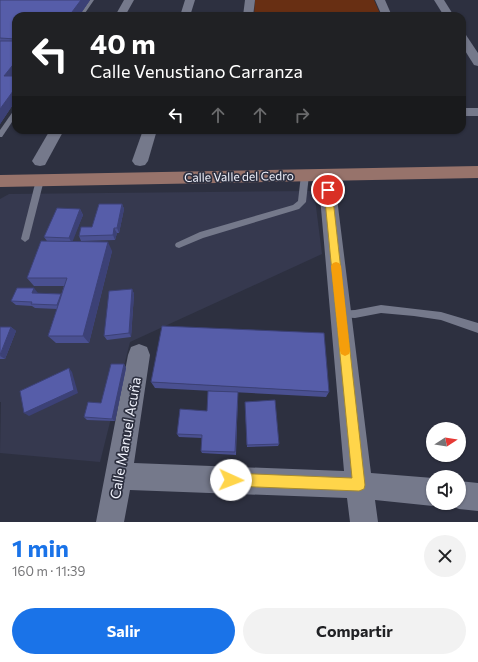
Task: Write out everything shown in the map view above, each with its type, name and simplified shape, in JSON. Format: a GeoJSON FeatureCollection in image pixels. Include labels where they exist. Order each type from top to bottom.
{"type":"FeatureCollection","features":[{"type":"Feature","properties":{"kind":"street"},"geometry":{"type":"LineString","coordinates":[[122,12],[129,0]]}},
{"type":"Feature","properties":{"kind":"street"},"geometry":{"type":"LineString","coordinates":[[186,12],[190,0]]}},
{"type":"Feature","properties":{"kind":"street"},"geometry":{"type":"LineString","coordinates":[[248,12],[250,0]]}},
{"type":"Feature","properties":{"kind":"street"},"geometry":{"type":"LineString","coordinates":[[380,0],[385,12]]}},
{"type":"Feature","properties":{"kind":"street"},"geometry":{"type":"LineString","coordinates":[[439,0],[446,12]]}},
{"type":"Feature","properties":{"kind":"street"},"geometry":{"type":"LineString","coordinates":[[466,43],[478,62]]}},
{"type":"Feature","properties":{"kind":"street"},"geometry":{"type":"LineString","coordinates":[[466,112],[478,112]]}},
{"type":"Feature","properties":{"kind":"street"},"geometry":{"type":"LineString","coordinates":[[40,161],[55,134]]}},
{"type":"Feature","properties":{"kind":"street"},"geometry":{"type":"LineString","coordinates":[[140,161],[149,134]]}},
{"type":"Feature","properties":{"kind":"street","name":"Calle Valle del Cedro"},"geometry":{"type":"LineString","coordinates":[[0,181],[316,174],[477,173]]}},
{"type":"Feature","properties":{"kind":"street"},"geometry":{"type":"LineString","coordinates":[[316,174],[341,314],[364,522]]}},
{"type":"Feature","properties":{"kind":"street","name":"Calle Manuel Acuña"},"geometry":{"type":"LineString","coordinates":[[110,522],[120,476],[139,355]]}},
{"type":"Feature","properties":{"kind":"street"},"geometry":{"type":"LineString","coordinates":[[120,476],[359,485],[426,491]]}},
{"type":"Feature","properties":{"kind":"street"},"geometry":{"type":"LineString","coordinates":[[466,496],[478,497]]}},
{"type":"Feature","properties":{"kind":"lane"},"geometry":{"type":"LineString","coordinates":[[84,12],[92,0]]}},
{"type":"Feature","properties":{"kind":"lane"},"geometry":{"type":"LineString","coordinates":[[0,135],[12,117]]}},
{"type":"Feature","properties":{"kind":"lane"},"geometry":{"type":"LineString","coordinates":[[179,245],[200,235],[296,207],[302,202],[305,190],[316,174]]}},
{"type":"Feature","properties":{"kind":"lane"},"geometry":{"type":"LineString","coordinates":[[25,239],[40,180]]}},
{"type":"Feature","properties":{"kind":"lane"},"geometry":{"type":"LineString","coordinates":[[341,314],[355,314],[381,309],[408,311],[441,316],[478,328]]}},
{"type":"Feature","properties":{"kind":"shaded area"},"geometry":{"type":"Polygon","coordinates":[[[255,0],[374,0],[379,12],[254,12],[255,0]]]}},
{"type":"Feature","properties":{"kind":"shaded area"},"geometry":{"type":"Polygon","coordinates":[[[314,191],[322,254],[130,342],[100,462],[0,453],[0,199],[9,194],[314,191]]]}},
{"type":"Feature","properties":{"kind":"building"},"geometry":{"type":"Polygon","coordinates":[[[0,0],[81,0],[72,12],[12,12],[12,39],[0,38],[0,0]]]}},
{"type":"Feature","properties":{"kind":"building"},"geometry":{"type":"Polygon","coordinates":[[[0,41],[12,41],[12,66],[4,76],[12,76],[12,92],[0,109],[0,41]]]}},
{"type":"Feature","properties":{"kind":"building"},"geometry":{"type":"Polygon","coordinates":[[[99,204],[122,204],[117,228],[114,228],[113,235],[79,236],[81,227],[92,227],[99,204]]]}},
{"type":"Feature","properties":{"kind":"building"},"geometry":{"type":"Polygon","coordinates":[[[57,208],[80,209],[69,238],[44,237],[57,208]]]}},
{"type":"Feature","properties":{"kind":"building"},"geometry":{"type":"Polygon","coordinates":[[[41,241],[108,242],[83,336],[48,336],[67,278],[27,278],[41,241]]]}},
{"type":"Feature","properties":{"kind":"building"},"geometry":{"type":"Polygon","coordinates":[[[17,288],[34,288],[32,293],[61,294],[57,305],[31,304],[32,302],[11,301],[17,288]]]}},
{"type":"Feature","properties":{"kind":"building"},"geometry":{"type":"Polygon","coordinates":[[[132,289],[129,333],[104,336],[109,291],[132,289]]]}},
{"type":"Feature","properties":{"kind":"building"},"geometry":{"type":"Polygon","coordinates":[[[162,326],[324,333],[329,392],[151,382],[162,326]]]}},
{"type":"Feature","properties":{"kind":"building"},"geometry":{"type":"Polygon","coordinates":[[[0,327],[11,327],[0,355],[0,327]]]}},
{"type":"Feature","properties":{"kind":"building"},"geometry":{"type":"Polygon","coordinates":[[[111,364],[124,364],[112,419],[84,417],[88,402],[101,403],[111,364]]]}},
{"type":"Feature","properties":{"kind":"building"},"geometry":{"type":"Polygon","coordinates":[[[69,368],[74,390],[24,413],[20,391],[69,368]]]}},
{"type":"Feature","properties":{"kind":"building"},"geometry":{"type":"Polygon","coordinates":[[[208,391],[238,392],[235,452],[201,451],[202,435],[177,434],[180,409],[207,411],[208,391]]]}},
{"type":"Feature","properties":{"kind":"building"},"geometry":{"type":"Polygon","coordinates":[[[275,400],[279,444],[247,445],[245,402],[275,400]]]}},
{"type":"Feature","properties":{"kind":"slow traffic"},"geometry":{"type":"LineString","coordinates":[[336,266],[345,351]]}},
{"type":"Feature","properties":{"kind":"route"},"geometry":{"type":"LineString","coordinates":[[231,480],[359,485],[328,190]]}}]}
